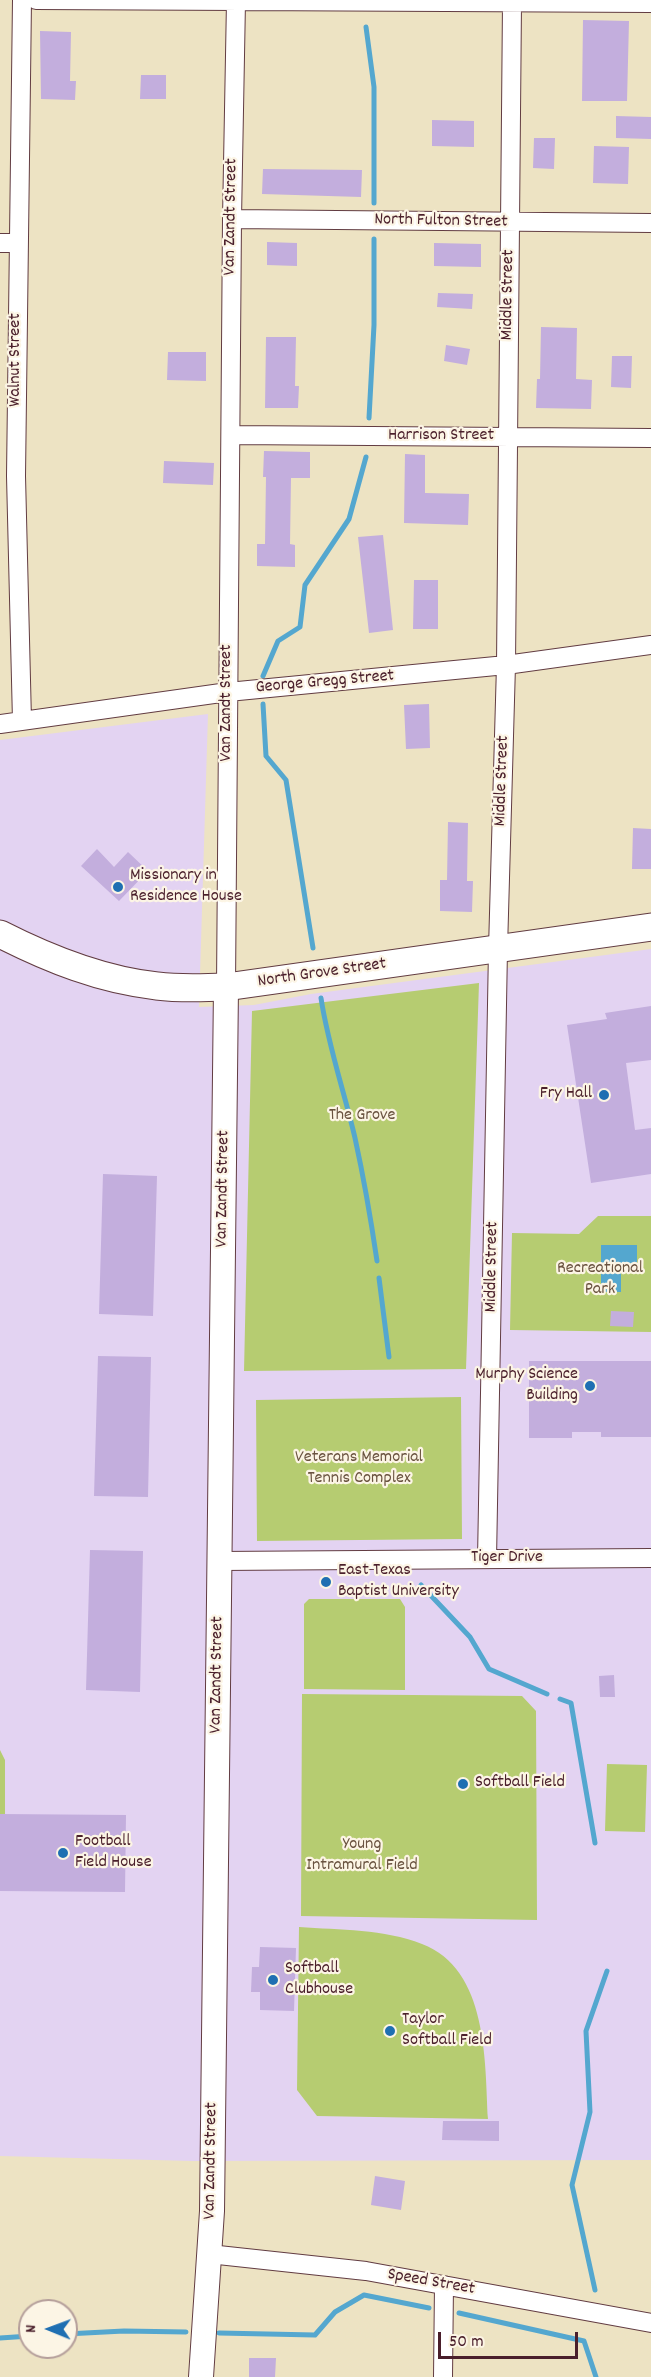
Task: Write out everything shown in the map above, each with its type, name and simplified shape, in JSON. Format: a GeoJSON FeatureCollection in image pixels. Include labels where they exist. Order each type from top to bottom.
{"type":"FeatureCollection","features":[{"type":"Feature","properties":{"kind":"main road","name":"North Grove Street"},"geometry":{"type":"LineString","coordinates":[[0,934],[46,956],[110,978],[157,986],[226,987],[651,927]]}},
{"type":"Feature","properties":{"kind":"street","name":"Walnut Street"},"geometry":{"type":"LineString","coordinates":[[22,0],[9,243],[8,480],[22,721]]}},
{"type":"Feature","properties":{"kind":"street"},"geometry":{"type":"LineString","coordinates":[[36,0],[651,3]]}},
{"type":"Feature","properties":{"kind":"street","name":"Van Zandt Street"},"geometry":{"type":"LineString","coordinates":[[201,2377],[212,2211],[236,1]]}},
{"type":"Feature","properties":{"kind":"street","name":"Middle Street"},"geometry":{"type":"LineString","coordinates":[[487,1560],[498,949],[506,665],[512,3]]}},
{"type":"Feature","properties":{"kind":"street","name":"North Fulton Street"},"geometry":{"type":"LineString","coordinates":[[232,219],[651,223]]}},
{"type":"Feature","properties":{"kind":"street","name":"Harrison Street"},"geometry":{"type":"LineString","coordinates":[[231,435],[651,438]]}},
{"type":"Feature","properties":{"kind":"street","name":"George Gregg Street"},"geometry":{"type":"LineString","coordinates":[[0,724],[228,692],[506,665],[651,645]]}},
{"type":"Feature","properties":{"kind":"street","name":"Tiger Drive"},"geometry":{"type":"LineString","coordinates":[[219,1561],[651,1558]]}},
{"type":"Feature","properties":{"kind":"street","name":"Speed Street"},"geometry":{"type":"LineString","coordinates":[[209,2254],[343,2268],[651,2323]]}},
{"type":"Feature","properties":{"kind":"street"},"geometry":{"type":"LineString","coordinates":[[443,2377],[444,2285]]}},
{"type":"Feature","properties":{"kind":"shaded area","name":"East Texas Baptist University"},"geometry":{"type":"Polygon","coordinates":[[[208,714],[199,1007],[254,1005],[311,994],[651,949],[651,2160],[192,2161],[0,2156],[0,740],[208,714]]]}},
{"type":"Feature","properties":{"kind":"green space","name":"The Grove"},"geometry":{"type":"Polygon","coordinates":[[[479,983],[466,1369],[244,1371],[252,1011],[479,983]]]}},
{"type":"Feature","properties":{"kind":"green space","name":"Recreational Park"},"geometry":{"type":"Polygon","coordinates":[[[598,1216],[651,1216],[651,1332],[510,1330],[512,1233],[579,1234],[598,1216]]]}},
{"type":"Feature","properties":{"kind":"green space","name":"Veterans Memorial Tennis Complex"},"geometry":{"type":"Polygon","coordinates":[[[461,1397],[462,1539],[257,1541],[256,1400],[461,1397]]]}},
{"type":"Feature","properties":{"kind":"green space"},"geometry":{"type":"Polygon","coordinates":[[[309,1599],[400,1599],[405,1607],[405,1690],[304,1689],[304,1604],[309,1599]]]}},
{"type":"Feature","properties":{"kind":"green space","name":"Young Intramural Field"},"geometry":{"type":"Polygon","coordinates":[[[302,1694],[522,1696],[536,1711],[537,1920],[301,1916],[302,1694]]]}},
{"type":"Feature","properties":{"kind":"green space"},"geometry":{"type":"Polygon","coordinates":[[[0,1750],[5,1760],[5,1814],[0,1814],[0,1750]]]}},
{"type":"Feature","properties":{"kind":"green space"},"geometry":{"type":"Polygon","coordinates":[[[607,1764],[647,1765],[645,1832],[605,1831],[607,1764]]]}},
{"type":"Feature","properties":{"kind":"green space","name":"Taylor Softball Field"},"geometry":{"type":"Polygon","coordinates":[[[299,1927],[393,1935],[422,1944],[444,1956],[460,1974],[471,1995],[479,2019],[486,2071],[488,2119],[317,2116],[297,2090],[299,1927]]]}},
{"type":"Feature","properties":{"kind":"water"},"geometry":{"type":"Polygon","coordinates":[[[601,1245],[637,1245],[637,1263],[621,1264],[621,1292],[601,1292],[601,1245]]]}},
{"type":"Feature","properties":{"kind":"building"},"geometry":{"type":"Polygon","coordinates":[[[583,20],[629,21],[627,101],[582,101],[583,20]]]}},
{"type":"Feature","properties":{"kind":"building"},"geometry":{"type":"Polygon","coordinates":[[[40,31],[71,32],[70,81],[76,81],[75,100],[41,99],[40,31]]]}},
{"type":"Feature","properties":{"kind":"building"},"geometry":{"type":"Polygon","coordinates":[[[141,75],[166,75],[166,99],[140,99],[141,75]]]}},
{"type":"Feature","properties":{"kind":"building"},"geometry":{"type":"Polygon","coordinates":[[[616,116],[651,117],[651,139],[616,138],[616,116]]]}},
{"type":"Feature","properties":{"kind":"building"},"geometry":{"type":"Polygon","coordinates":[[[432,120],[474,121],[474,147],[432,146],[432,120]]]}},
{"type":"Feature","properties":{"kind":"building"},"geometry":{"type":"Polygon","coordinates":[[[534,138],[555,138],[554,169],[533,168],[534,138]]]}},
{"type":"Feature","properties":{"kind":"building"},"geometry":{"type":"Polygon","coordinates":[[[594,146],[629,147],[628,184],[593,183],[594,146]]]}},
{"type":"Feature","properties":{"kind":"building"},"geometry":{"type":"Polygon","coordinates":[[[263,169],[362,170],[361,197],[262,194],[263,169]]]}},
{"type":"Feature","properties":{"kind":"building"},"geometry":{"type":"Polygon","coordinates":[[[267,242],[297,243],[297,266],[267,265],[267,242]]]}},
{"type":"Feature","properties":{"kind":"building"},"geometry":{"type":"Polygon","coordinates":[[[434,243],[481,244],[481,267],[434,266],[434,243]]]}},
{"type":"Feature","properties":{"kind":"building"},"geometry":{"type":"Polygon","coordinates":[[[438,293],[473,294],[472,309],[437,307],[438,293]]]}},
{"type":"Feature","properties":{"kind":"building"},"geometry":{"type":"Polygon","coordinates":[[[541,327],[577,328],[576,379],[592,380],[591,409],[536,408],[537,379],[540,379],[541,327]]]}},
{"type":"Feature","properties":{"kind":"building"},"geometry":{"type":"Polygon","coordinates":[[[266,337],[296,337],[295,386],[299,386],[298,408],[265,408],[266,337]]]}},
{"type":"Feature","properties":{"kind":"building"},"geometry":{"type":"Polygon","coordinates":[[[446,345],[470,349],[467,365],[444,361],[446,345]]]}},
{"type":"Feature","properties":{"kind":"building"},"geometry":{"type":"Polygon","coordinates":[[[168,352],[206,352],[206,381],[167,380],[168,352]]]}},
{"type":"Feature","properties":{"kind":"building"},"geometry":{"type":"Polygon","coordinates":[[[612,356],[632,356],[631,388],[611,387],[612,356]]]}},
{"type":"Feature","properties":{"kind":"building"},"geometry":{"type":"Polygon","coordinates":[[[264,451],[310,452],[310,478],[291,478],[290,544],[295,545],[295,567],[257,566],[257,544],[265,544],[264,451]]]}},
{"type":"Feature","properties":{"kind":"building"},"geometry":{"type":"Polygon","coordinates":[[[405,454],[425,455],[425,493],[469,494],[468,525],[404,523],[405,454]]]}},
{"type":"Feature","properties":{"kind":"building"},"geometry":{"type":"Polygon","coordinates":[[[164,461],[214,463],[213,485],[163,483],[164,461]]]}},
{"type":"Feature","properties":{"kind":"building"},"geometry":{"type":"Polygon","coordinates":[[[383,535],[393,630],[369,633],[358,537],[383,535]]]}},
{"type":"Feature","properties":{"kind":"building"},"geometry":{"type":"Polygon","coordinates":[[[414,580],[438,580],[438,629],[413,629],[414,580]]]}},
{"type":"Feature","properties":{"kind":"building"},"geometry":{"type":"Polygon","coordinates":[[[429,704],[430,748],[406,749],[404,705],[429,704]]]}},
{"type":"Feature","properties":{"kind":"building"},"geometry":{"type":"Polygon","coordinates":[[[448,822],[468,823],[467,881],[473,881],[472,912],[440,911],[440,880],[447,880],[448,822]]]}},
{"type":"Feature","properties":{"kind":"building"},"geometry":{"type":"Polygon","coordinates":[[[633,828],[651,829],[651,869],[632,869],[633,828]]]}},
{"type":"Feature","properties":{"kind":"building","name":"Missionary in Residence House"},"geometry":{"type":"Polygon","coordinates":[[[97,849],[114,867],[128,852],[148,871],[119,901],[81,866],[97,849]]]}},
{"type":"Feature","properties":{"kind":"building","name":"Fry Hall"},"geometry":{"type":"Polygon","coordinates":[[[651,1006],[651,1060],[626,1063],[635,1130],[651,1128],[651,1174],[591,1183],[567,1025],[607,1019],[605,1013],[651,1006]]]}},
{"type":"Feature","properties":{"kind":"building"},"geometry":{"type":"Polygon","coordinates":[[[103,1174],[157,1176],[153,1316],[99,1314],[103,1174]]]}},
{"type":"Feature","properties":{"kind":"building"},"geometry":{"type":"Polygon","coordinates":[[[611,1311],[634,1312],[633,1327],[610,1326],[611,1311]]]}},
{"type":"Feature","properties":{"kind":"building"},"geometry":{"type":"Polygon","coordinates":[[[98,1356],[151,1357],[148,1497],[94,1496],[98,1356]]]}},
{"type":"Feature","properties":{"kind":"building","name":"Murphy Science Building"},"geometry":{"type":"Polygon","coordinates":[[[529,1361],[651,1361],[651,1437],[601,1437],[601,1432],[572,1432],[572,1438],[529,1438],[529,1361]]]}},
{"type":"Feature","properties":{"kind":"building"},"geometry":{"type":"Polygon","coordinates":[[[90,1550],[143,1551],[140,1692],[86,1690],[90,1550]]]}},
{"type":"Feature","properties":{"kind":"building"},"geometry":{"type":"Polygon","coordinates":[[[614,1675],[615,1697],[600,1697],[599,1676],[614,1675]]]}},
{"type":"Feature","properties":{"kind":"building","name":"Football Field House"},"geometry":{"type":"Polygon","coordinates":[[[0,1814],[126,1815],[125,1892],[0,1891],[0,1814]]]}},
{"type":"Feature","properties":{"kind":"building","name":"Softball Clubhouse"},"geometry":{"type":"Polygon","coordinates":[[[260,1947],[296,1948],[294,2011],[260,2010],[260,1992],[251,1992],[252,1967],[259,1967],[260,1947]]]}},
{"type":"Feature","properties":{"kind":"building"},"geometry":{"type":"Polygon","coordinates":[[[443,2121],[499,2121],[499,2141],[442,2140],[443,2121]]]}},
{"type":"Feature","properties":{"kind":"building"},"geometry":{"type":"Polygon","coordinates":[[[375,2176],[405,2181],[401,2210],[371,2205],[375,2176]]]}},
{"type":"Feature","properties":{"kind":"building"},"geometry":{"type":"Polygon","coordinates":[[[249,2358],[276,2358],[275,2377],[249,2377],[249,2358]]]}},
{"type":"Feature","properties":{"kind":"waterway"},"geometry":{"type":"LineString","coordinates":[[366,27],[374,87],[374,203]]}},
{"type":"Feature","properties":{"kind":"waterway"},"geometry":{"type":"LineString","coordinates":[[369,418],[374,325],[374,239]]}},
{"type":"Feature","properties":{"kind":"waterway"},"geometry":{"type":"LineString","coordinates":[[263,676],[278,641],[300,627],[305,585],[349,519],[366,457]]}},
{"type":"Feature","properties":{"kind":"waterway"},"geometry":{"type":"LineString","coordinates":[[263,704],[266,756],[286,780],[313,948]]}},
{"type":"Feature","properties":{"kind":"waterway"},"geometry":{"type":"LineString","coordinates":[[321,998],[351,1120],[377,1261]]}},
{"type":"Feature","properties":{"kind":"waterway"},"geometry":{"type":"LineString","coordinates":[[379,1278],[389,1357]]}},
{"type":"Feature","properties":{"kind":"waterway"},"geometry":{"type":"LineString","coordinates":[[421,1585],[470,1637],[489,1669],[547,1694]]}},
{"type":"Feature","properties":{"kind":"waterway"},"geometry":{"type":"LineString","coordinates":[[560,1699],[571,1703],[595,1843]]}},
{"type":"Feature","properties":{"kind":"waterway"},"geometry":{"type":"LineString","coordinates":[[595,2290],[572,2185],[590,2112],[586,2031],[607,1971]]}},
{"type":"Feature","properties":{"kind":"waterway"},"geometry":{"type":"LineString","coordinates":[[219,2333],[315,2335],[335,2312],[364,2295],[429,2308]]}},
{"type":"Feature","properties":{"kind":"waterway"},"geometry":{"type":"LineString","coordinates":[[459,2313],[584,2341],[596,2377]]}},
{"type":"Feature","properties":{"kind":"waterway"},"geometry":{"type":"LineString","coordinates":[[78,2333],[186,2332]]}},
{"type":"Feature","properties":{"kind":"waterway"},"geometry":{"type":"LineString","coordinates":[[0,2338],[18,2337]]}},
{"type":"Feature","properties":{"kind":"place","name":"Missionary in Residence House"},"geometry":{"type":"Point","coordinates":[118,887]}},
{"type":"Feature","properties":{"kind":"place","name":"Fry Hall"},"geometry":{"type":"Point","coordinates":[604,1095]}},
{"type":"Feature","properties":{"kind":"place","name":"Murphy Science Building"},"geometry":{"type":"Point","coordinates":[590,1386]}},
{"type":"Feature","properties":{"kind":"place","name":"East Texas Baptist University"},"geometry":{"type":"Point","coordinates":[326,1582]}},
{"type":"Feature","properties":{"kind":"place","name":"Softball Field"},"geometry":{"type":"Point","coordinates":[463,1784]}},
{"type":"Feature","properties":{"kind":"place","name":"Football Field House"},"geometry":{"type":"Point","coordinates":[63,1853]}},
{"type":"Feature","properties":{"kind":"place","name":"Softball Clubhouse"},"geometry":{"type":"Point","coordinates":[273,1980]}},
{"type":"Feature","properties":{"kind":"place","name":"Taylor Softball Field"},"geometry":{"type":"Point","coordinates":[390,2031]}}]}
